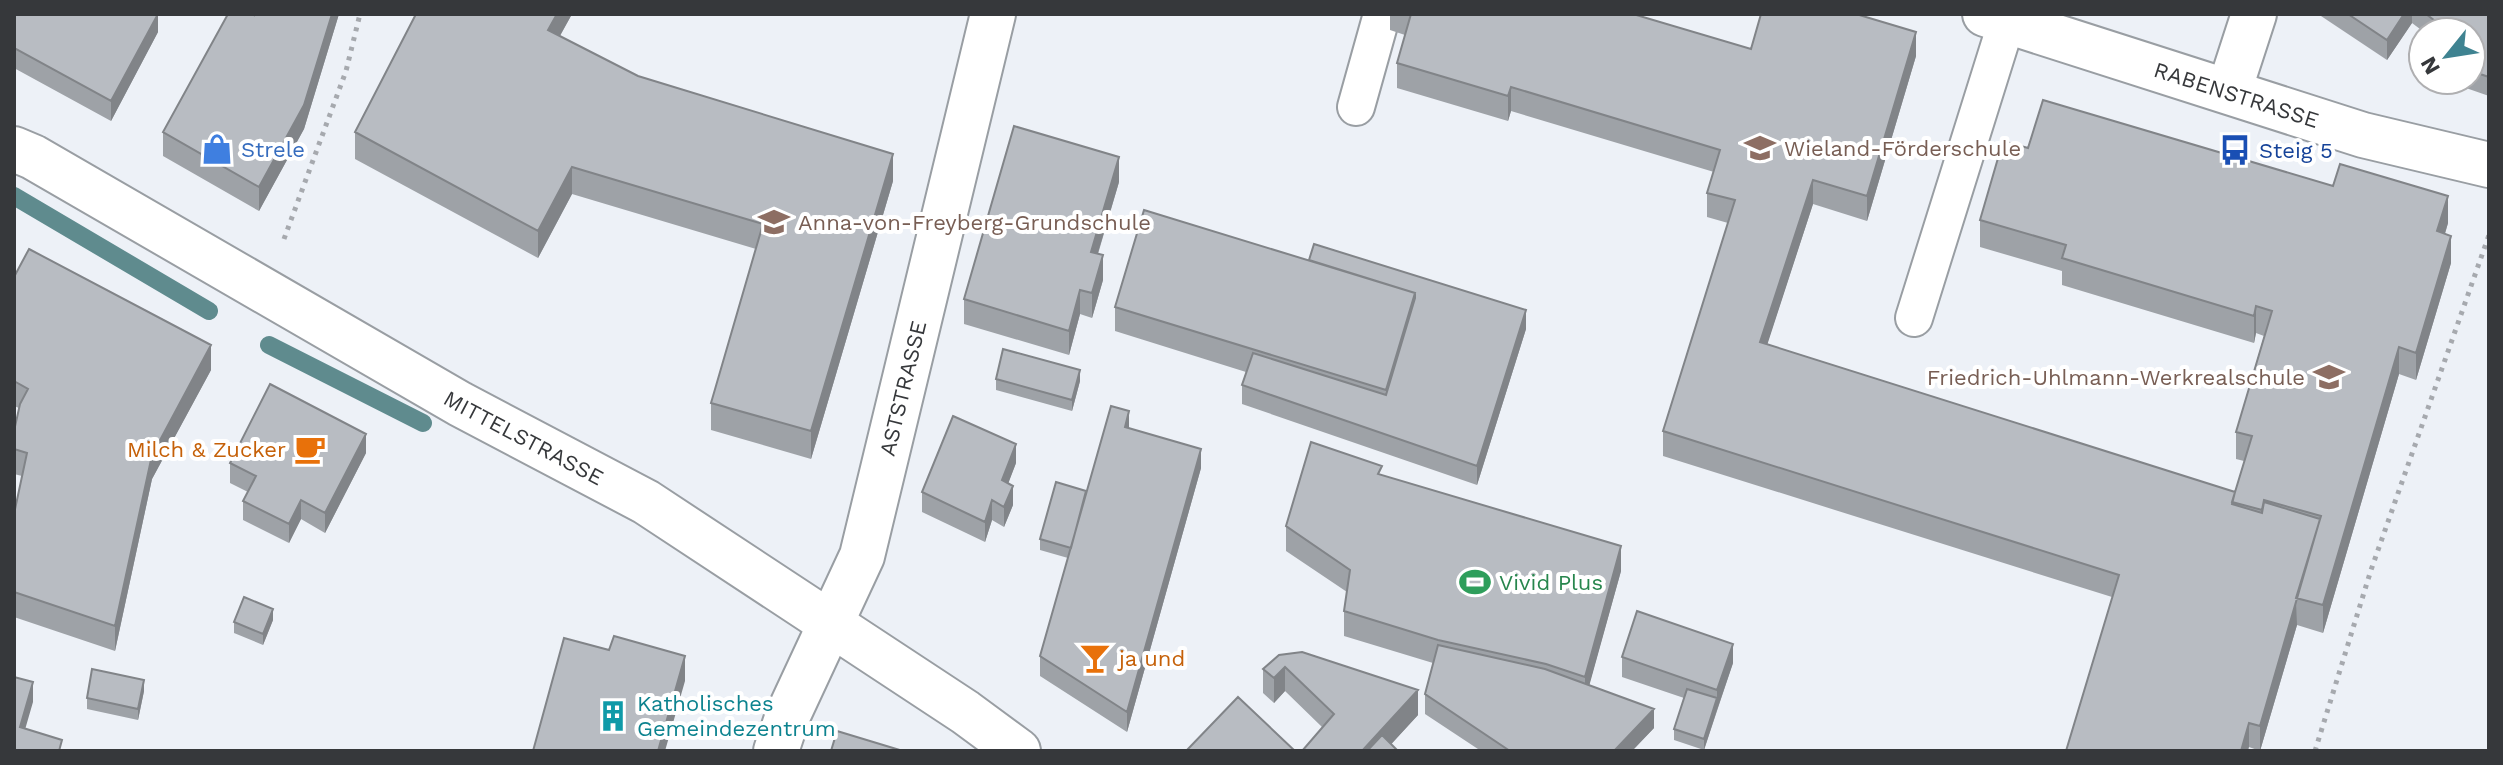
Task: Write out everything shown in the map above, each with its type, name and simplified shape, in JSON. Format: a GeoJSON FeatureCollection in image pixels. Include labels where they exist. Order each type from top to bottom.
{"type":"FeatureCollection","features":[{"type":"Feature","properties":{"kind":"street","name":"ASTSTRASSE"},"geometry":{"type":"LineString","coordinates":[[776,751],[788,715],[862,556],[993,14]]}},
{"type":"Feature","properties":{"kind":"street"},"geometry":{"type":"LineString","coordinates":[[2229,91],[2254,14]]}},
{"type":"Feature","properties":{"kind":"street","name":"RABENSTRASSE"},"geometry":{"type":"LineString","coordinates":[[1996,18],[2363,135],[2489,165]]}},
{"type":"Feature","properties":{"kind":"street","name":"MITTELSTRASSE"},"geometry":{"type":"LineString","coordinates":[[14,149],[33,157],[460,404],[646,502],[965,712],[1018,751]]}},
{"type":"Feature","properties":{"kind":"lane"},"geometry":{"type":"LineString","coordinates":[[1356,107],[1382,14]]}},
{"type":"Feature","properties":{"kind":"lane"},"geometry":{"type":"LineString","coordinates":[[1914,318],[1996,18]]}},
{"type":"Feature","properties":{"kind":"path"},"geometry":{"type":"LineString","coordinates":[[264,292],[346,71],[360,14]]}},
{"type":"Feature","properties":{"kind":"path"},"geometry":{"type":"LineString","coordinates":[[2315,751],[2371,570],[2489,235]]}},
{"type":"Feature","properties":{"kind":"building"},"geometry":{"type":"Polygon","coordinates":[[[14,14],[158,14],[111,101],[14,48],[14,14]]]}},
{"type":"Feature","properties":{"kind":"building"},"geometry":{"type":"Polygon","coordinates":[[[228,14],[332,14],[304,105],[259,187],[163,132],[228,14]]]}},
{"type":"Feature","properties":{"kind":"building","name":"Anna-von-Freyberg-Grundschule"},"geometry":{"type":"Polygon","coordinates":[[[416,14],[557,14],[548,30],[638,76],[893,154],[811,431],[711,403],[763,224],[572,167],[538,231],[355,132],[416,14]]]}},
{"type":"Feature","properties":{"kind":"building"},"geometry":{"type":"Polygon","coordinates":[[[1411,14],[1633,14],[1751,49],[1761,14],[1856,14],[1916,32],[1867,196],[1813,180],[1760,342],[2235,492],[2232,504],[2262,513],[2264,502],[2320,519],[2260,726],[2249,723],[2241,751],[2066,751],[2119,575],[1663,431],[1735,200],[1707,193],[1720,150],[1511,87],[1508,96],[1397,63],[1411,14]]]}},
{"type":"Feature","properties":{"kind":"building"},"geometry":{"type":"Polygon","coordinates":[[[2348,14],[2404,14],[2387,40],[2348,14]]]}},
{"type":"Feature","properties":{"kind":"building"},"geometry":{"type":"Polygon","coordinates":[[[2426,14],[2489,14],[2489,77],[2487,16],[2426,14]]]}},
{"type":"Feature","properties":{"kind":"building","name":"Friedrich-Uhlmann-Werkrealschule"},"geometry":{"type":"Polygon","coordinates":[[[2043,100],[2333,186],[2340,164],[2448,196],[2437,231],[2451,236],[2416,353],[2399,347],[2323,605],[2296,598],[2321,516],[2264,500],[2262,510],[2232,502],[2252,436],[2236,432],[2272,311],[2256,306],[2254,316],[2062,258],[2066,245],[1980,220],[2003,141],[2028,148],[2043,100]]]}},
{"type":"Feature","properties":{"kind":"building"},"geometry":{"type":"Polygon","coordinates":[[[1014,126],[1119,157],[1091,252],[1103,255],[1092,293],[1080,290],[1069,331],[964,299],[1014,126]]]}},
{"type":"Feature","properties":{"kind":"building"},"geometry":{"type":"Polygon","coordinates":[[[1144,210],[1415,293],[1386,390],[1115,307],[1144,210]]]}},
{"type":"Feature","properties":{"kind":"building"},"geometry":{"type":"Polygon","coordinates":[[[1314,244],[1526,310],[1477,466],[1242,385],[1253,353],[1386,395],[1415,293],[1309,260],[1314,244]]]}},
{"type":"Feature","properties":{"kind":"building"},"geometry":{"type":"Polygon","coordinates":[[[29,249],[211,345],[152,455],[115,626],[14,592],[14,514],[27,453],[14,449],[14,431],[20,404],[28,389],[14,381],[14,277],[29,249]]]}},
{"type":"Feature","properties":{"kind":"building"},"geometry":{"type":"Polygon","coordinates":[[[1003,349],[1080,370],[1072,400],[996,379],[1003,349]]]}},
{"type":"Feature","properties":{"kind":"building"},"geometry":{"type":"Polygon","coordinates":[[[270,384],[366,434],[325,513],[301,500],[289,524],[243,501],[256,476],[230,463],[270,384]]]}},
{"type":"Feature","properties":{"kind":"building"},"geometry":{"type":"Polygon","coordinates":[[[1111,406],[1129,411],[1125,427],[1201,449],[1127,712],[1040,656],[1111,406]]]}},
{"type":"Feature","properties":{"kind":"building"},"geometry":{"type":"Polygon","coordinates":[[[953,416],[1016,444],[1002,480],[1013,486],[1004,507],[992,500],[985,522],[922,492],[953,416]]]}},
{"type":"Feature","properties":{"kind":"building","name":"Vivid Plus"},"geometry":{"type":"Polygon","coordinates":[[[1311,442],[1382,466],[1378,474],[1621,546],[1585,677],[1546,664],[1438,640],[1344,611],[1350,570],[1286,526],[1311,442]]]}},
{"type":"Feature","properties":{"kind":"building"},"geometry":{"type":"Polygon","coordinates":[[[1056,482],[1086,491],[1071,548],[1040,539],[1056,482]]]}},
{"type":"Feature","properties":{"kind":"building"},"geometry":{"type":"Polygon","coordinates":[[[244,597],[273,609],[263,634],[234,622],[244,597]]]}},
{"type":"Feature","properties":{"kind":"building"},"geometry":{"type":"Polygon","coordinates":[[[1637,611],[1733,644],[1717,690],[1622,657],[1637,611]]]}},
{"type":"Feature","properties":{"kind":"building","name":"Katholisches Gemeindezentrum"},"geometry":{"type":"Polygon","coordinates":[[[614,636],[685,656],[658,751],[533,751],[564,638],[609,650],[614,636]]]}},
{"type":"Feature","properties":{"kind":"building"},"geometry":{"type":"Polygon","coordinates":[[[1438,645],[1545,669],[1654,709],[1614,751],[1510,751],[1425,694],[1438,645]]]}},
{"type":"Feature","properties":{"kind":"building"},"geometry":{"type":"Polygon","coordinates":[[[1302,652],[1418,690],[1362,751],[1302,751],[1334,714],[1285,667],[1274,678],[1263,669],[1279,655],[1302,652]]]}},
{"type":"Feature","properties":{"kind":"building"},"geometry":{"type":"Polygon","coordinates":[[[92,669],[144,680],[138,709],[87,698],[92,669]]]}},
{"type":"Feature","properties":{"kind":"building"},"geometry":{"type":"Polygon","coordinates":[[[14,677],[33,682],[20,727],[62,740],[59,751],[14,751],[14,677]]]}},
{"type":"Feature","properties":{"kind":"building"},"geometry":{"type":"Polygon","coordinates":[[[1687,689],[1717,698],[1704,739],[1674,729],[1687,689]]]}},
{"type":"Feature","properties":{"kind":"building"},"geometry":{"type":"Polygon","coordinates":[[[1238,697],[1295,751],[1186,751],[1238,697]]]}},
{"type":"Feature","properties":{"kind":"building"},"geometry":{"type":"Polygon","coordinates":[[[837,731],[903,751],[831,751],[837,731]]]}},
{"type":"Feature","properties":{"kind":"building"},"geometry":{"type":"Polygon","coordinates":[[[1382,735],[1398,751],[1367,751],[1382,735]]]}},
{"type":"Feature","properties":{"kind":"waterway"},"geometry":{"type":"LineString","coordinates":[[14,196],[209,311]]}},
{"type":"Feature","properties":{"kind":"waterway"},"geometry":{"type":"LineString","coordinates":[[269,345],[423,423]]}},
{"type":"Feature","properties":{"kind":"place","name":"Wieland-Förderschule"},"geometry":{"type":"Point","coordinates":[1760,148]}},
{"type":"Feature","properties":{"kind":"place","name":"Strele"},"geometry":{"type":"Point","coordinates":[217,149]}},
{"type":"Feature","properties":{"kind":"place","name":"Steig 5"},"geometry":{"type":"Point","coordinates":[2235,150]}},
{"type":"Feature","properties":{"kind":"place","name":"Anna-von-Freyberg-Grundschule"},"geometry":{"type":"Point","coordinates":[774,222]}},
{"type":"Feature","properties":{"kind":"place","name":"Friedrich-Uhlmann-Werkrealschule"},"geometry":{"type":"Point","coordinates":[2329,377]}},
{"type":"Feature","properties":{"kind":"place","name":"Milch & Zucker"},"geometry":{"type":"Point","coordinates":[310,449]}},
{"type":"Feature","properties":{"kind":"place","name":"Vivid Plus"},"geometry":{"type":"Point","coordinates":[1475,582]}},
{"type":"Feature","properties":{"kind":"place","name":"ja und"},"geometry":{"type":"Point","coordinates":[1095,658]}},
{"type":"Feature","properties":{"kind":"place","name":"Katholisches Gemeindezentrum"},"geometry":{"type":"Point","coordinates":[613,716]}}]}
